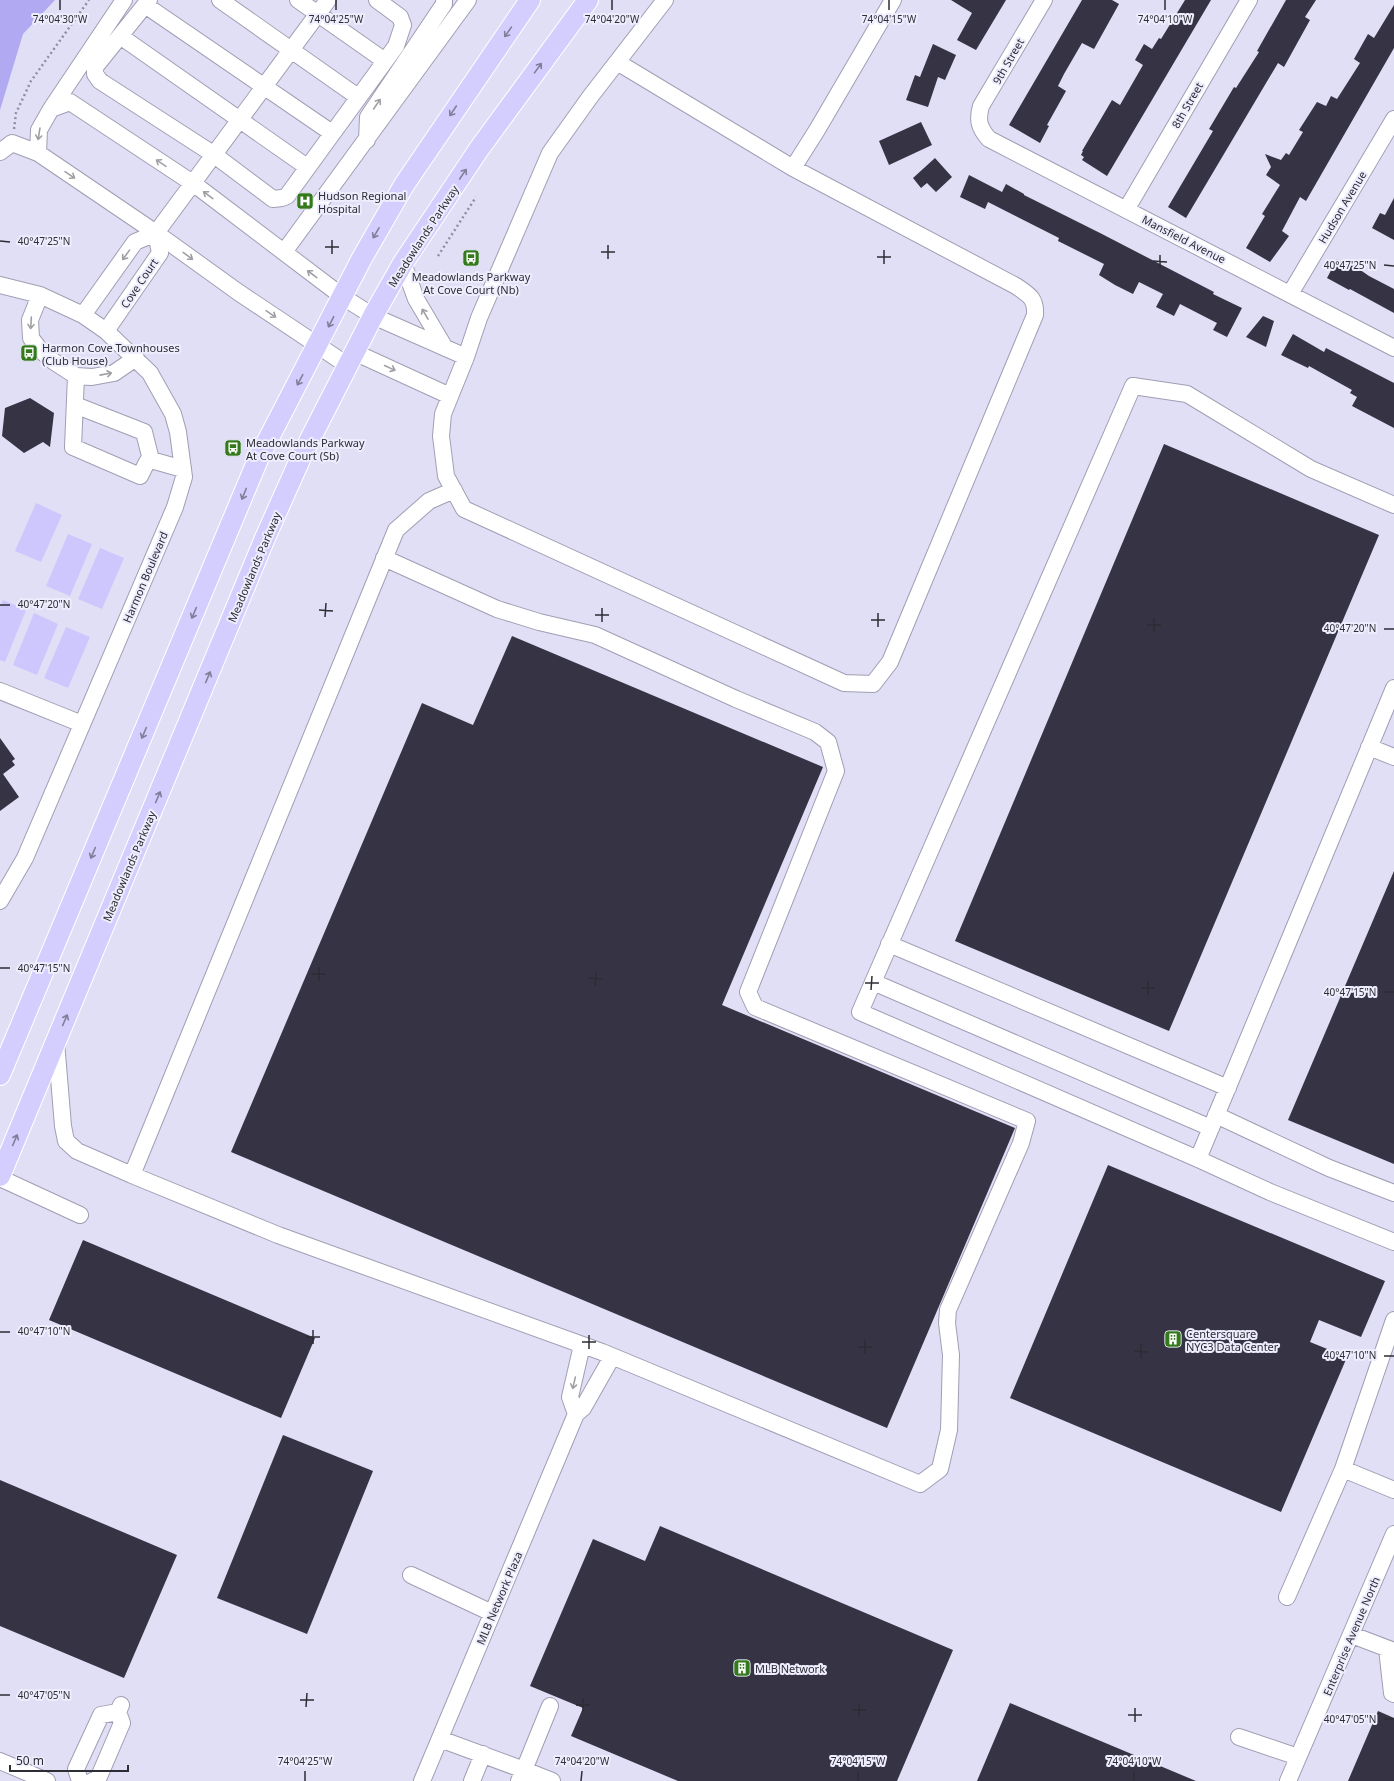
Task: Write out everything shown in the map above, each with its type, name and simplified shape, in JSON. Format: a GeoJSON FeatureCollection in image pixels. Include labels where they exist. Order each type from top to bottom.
{"type":"FeatureCollection","features":[{"type":"Feature","properties":{"kind":"main road"},"geometry":{"type":"LineString","coordinates":[[0,1075],[259,458],[343,298],[362,258],[404,185],[530,0]]}},
{"type":"Feature","properties":{"kind":"main road","name":"Meadowlands Parkway"},"geometry":{"type":"LineString","coordinates":[[0,1177],[265,538],[302,455],[373,316],[403,264],[479,149],[588,0]]}},
{"type":"Feature","properties":{"kind":"street"},"geometry":{"type":"LineString","coordinates":[[38,154],[38,130],[124,0]]}},
{"type":"Feature","properties":{"kind":"street"},"geometry":{"type":"LineString","coordinates":[[220,0],[358,97]]}},
{"type":"Feature","properties":{"kind":"street"},"geometry":{"type":"LineString","coordinates":[[298,0],[385,61]]}},
{"type":"Feature","properties":{"kind":"street"},"geometry":{"type":"LineString","coordinates":[[83,315],[135,242],[156,233],[194,184],[213,154],[328,0]]}},
{"type":"Feature","properties":{"kind":"street"},"geometry":{"type":"LineString","coordinates":[[95,67],[95,74],[100,81],[213,154],[273,200],[282,198],[286,196],[396,46],[404,25],[400,17],[377,0]]}},
{"type":"Feature","properties":{"kind":"street"},"geometry":{"type":"LineString","coordinates":[[367,140],[368,117],[444,4],[444,0]]}},
{"type":"Feature","properties":{"kind":"street"},"geometry":{"type":"LineString","coordinates":[[284,252],[468,0]]}},
{"type":"Feature","properties":{"kind":"street"},"geometry":{"type":"LineString","coordinates":[[617,62],[792,168],[1016,286],[1032,298],[1036,307],[1035,315],[890,662],[873,684],[844,683],[464,509],[446,476],[441,436],[443,414],[466,358],[480,318],[550,153],[617,62],[665,0]]}},
{"type":"Feature","properties":{"kind":"street"},"geometry":{"type":"LineString","coordinates":[[792,168],[817,130],[892,0]]}},
{"type":"Feature","properties":{"kind":"street","name":"9th Street"},"geometry":{"type":"LineString","coordinates":[[979,124],[978,116],[981,106],[1044,0]]}},
{"type":"Feature","properties":{"kind":"street","name":"8th Street"},"geometry":{"type":"LineString","coordinates":[[1126,210],[1249,0]]}},
{"type":"Feature","properties":{"kind":"street"},"geometry":{"type":"LineString","coordinates":[[51,109],[70,102],[77,85],[95,67],[147,2],[332,133]]}},
{"type":"Feature","properties":{"kind":"street"},"geometry":{"type":"LineString","coordinates":[[120,36],[307,167]]}},
{"type":"Feature","properties":{"kind":"street"},"geometry":{"type":"LineString","coordinates":[[70,102],[194,184],[343,298],[373,316],[466,358]]}},
{"type":"Feature","properties":{"kind":"street","name":"Hudson Avenue"},"geometry":{"type":"LineString","coordinates":[[1290,294],[1394,119]]}},
{"type":"Feature","properties":{"kind":"street","name":"Mansfield Avenue"},"geometry":{"type":"LineString","coordinates":[[979,124],[989,140],[1000,146],[1394,348]]}},
{"type":"Feature","properties":{"kind":"street"},"geometry":{"type":"LineString","coordinates":[[6,148],[38,154],[156,233],[238,292],[318,346],[450,396]]}},
{"type":"Feature","properties":{"kind":"street","name":"Cove Court"},"geometry":{"type":"LineString","coordinates":[[106,330],[160,253],[156,233]]}},
{"type":"Feature","properties":{"kind":"street"},"geometry":{"type":"LineString","coordinates":[[403,264],[416,299],[445,348]]}},
{"type":"Feature","properties":{"kind":"street","name":"Harmon Boulevard"},"geometry":{"type":"LineString","coordinates":[[0,285],[40,295],[83,315],[106,330],[136,358],[150,373],[173,414],[184,477],[174,507],[25,858],[0,901]]}},
{"type":"Feature","properties":{"kind":"street"},"geometry":{"type":"LineString","coordinates":[[40,295],[30,320],[32,338],[40,350],[53,361],[76,376],[92,377],[114,372],[136,358]]}},
{"type":"Feature","properties":{"kind":"street"},"geometry":{"type":"LineString","coordinates":[[76,376],[73,447],[140,476],[147,462],[152,460],[183,469]]}},
{"type":"Feature","properties":{"kind":"street"},"geometry":{"type":"LineString","coordinates":[[1394,505],[1310,469],[1187,394],[1133,386],[860,1012],[1198,1159],[1270,1192],[1394,1242]]}},
{"type":"Feature","properties":{"kind":"street"},"geometry":{"type":"LineString","coordinates":[[75,405],[144,432],[152,460]]}},
{"type":"Feature","properties":{"kind":"street"},"geometry":{"type":"LineString","coordinates":[[132,1174],[396,530],[429,501],[454,490]]}},
{"type":"Feature","properties":{"kind":"street"},"geometry":{"type":"LineString","coordinates":[[56,1042],[63,1126],[66,1141],[77,1150],[278,1235],[582,1345],[920,1484],[940,1469],[949,1430],[951,1356],[947,1323],[948,1310],[1020,1143],[1027,1121],[755,1008],[748,992],[836,771],[828,742],[815,732],[736,699],[595,635],[539,622],[497,609],[384,558]]}},
{"type":"Feature","properties":{"kind":"street"},"geometry":{"type":"LineString","coordinates":[[1198,1159],[1394,688]]}},
{"type":"Feature","properties":{"kind":"street"},"geometry":{"type":"LineString","coordinates":[[0,691],[82,724]]}},
{"type":"Feature","properties":{"kind":"street"},"geometry":{"type":"LineString","coordinates":[[1369,747],[1394,757]]}},
{"type":"Feature","properties":{"kind":"street"},"geometry":{"type":"LineString","coordinates":[[889,944],[1228,1088]]}},
{"type":"Feature","properties":{"kind":"street"},"geometry":{"type":"LineString","coordinates":[[873,982],[1329,1168],[1394,1193]]}},
{"type":"Feature","properties":{"kind":"street"},"geometry":{"type":"LineString","coordinates":[[0,1177],[80,1215]]}},
{"type":"Feature","properties":{"kind":"street"},"geometry":{"type":"LineString","coordinates":[[1287,1597],[1343,1469],[1388,1360],[1394,1320]]}},
{"type":"Feature","properties":{"kind":"street"},"geometry":{"type":"LineString","coordinates":[[576,1414],[570,1397],[582,1345]]}},
{"type":"Feature","properties":{"kind":"street","name":"MLB Network Plaza"},"geometry":{"type":"LineString","coordinates":[[422,1781],[576,1414],[583,1408],[612,1357]]}},
{"type":"Feature","properties":{"kind":"street"},"geometry":{"type":"LineString","coordinates":[[1343,1469],[1394,1490]]}},
{"type":"Feature","properties":{"kind":"street","name":"Enterprise Avenue North"},"geometry":{"type":"LineString","coordinates":[[1288,1781],[1352,1635],[1394,1534]]}},
{"type":"Feature","properties":{"kind":"street"},"geometry":{"type":"LineString","coordinates":[[411,1575],[492,1613]]}},
{"type":"Feature","properties":{"kind":"street"},"geometry":{"type":"LineString","coordinates":[[1352,1635],[1391,1650],[1392,1693],[1394,1694]]}},
{"type":"Feature","properties":{"kind":"street"},"geometry":{"type":"LineString","coordinates":[[522,1776],[550,1706]]}},
{"type":"Feature","properties":{"kind":"street"},"geometry":{"type":"LineString","coordinates":[[80,1781],[76,1769],[101,1715],[120,1709],[122,1723],[98,1779],[92,1781]]}},
{"type":"Feature","properties":{"kind":"street"},"geometry":{"type":"LineString","coordinates":[[1239,1737],[1298,1757]]}},
{"type":"Feature","properties":{"kind":"street"},"geometry":{"type":"LineString","coordinates":[[440,1739],[483,1754],[522,1776],[552,1781]]}},
{"type":"Feature","properties":{"kind":"street"},"geometry":{"type":"LineString","coordinates":[[472,1781],[483,1754]]}},
{"type":"Feature","properties":{"kind":"street"},"geometry":{"type":"LineString","coordinates":[[0,1761],[47,1781]]}},
{"type":"Feature","properties":{"kind":"path"},"geometry":{"type":"LineString","coordinates":[[6,148],[16,113],[31,81],[89,0]]}},
{"type":"Feature","properties":{"kind":"path"},"geometry":{"type":"LineString","coordinates":[[438,256],[476,197]]}},
{"type":"Feature","properties":{"kind":"shaded area"},"geometry":{"type":"Polygon","coordinates":[[[0,0],[55,0],[23,34],[0,110],[0,0]]]}},
{"type":"Feature","properties":{"kind":"shaded area"},"geometry":{"type":"Polygon","coordinates":[[[36,503],[62,515],[41,562],[15,551],[36,503]]]}},
{"type":"Feature","properties":{"kind":"shaded area"},"geometry":{"type":"Polygon","coordinates":[[[68,534],[92,544],[70,596],[46,586],[68,534]]]}},
{"type":"Feature","properties":{"kind":"shaded area"},"geometry":{"type":"Polygon","coordinates":[[[100,548],[124,558],[102,609],[78,599],[100,548]]]}},
{"type":"Feature","properties":{"kind":"shaded area"},"geometry":{"type":"Polygon","coordinates":[[[3,600],[26,610],[5,662],[0,660],[0,607],[3,600]]]}},
{"type":"Feature","properties":{"kind":"shaded area"},"geometry":{"type":"Polygon","coordinates":[[[34,613],[58,624],[37,675],[13,665],[34,613]]]}},
{"type":"Feature","properties":{"kind":"shaded area"},"geometry":{"type":"Polygon","coordinates":[[[66,627],[90,637],[68,688],[44,678],[66,627]]]}},
{"type":"Feature","properties":{"kind":"building"},"geometry":{"type":"Polygon","coordinates":[[[951,0],[1006,0],[976,50],[957,40],[972,13],[951,0]]]}},
{"type":"Feature","properties":{"kind":"building"},"geometry":{"type":"Polygon","coordinates":[[[1082,0],[1112,0],[1119,4],[1094,49],[1082,43],[1064,74],[1058,86],[1066,91],[1047,125],[1049,126],[1040,143],[1009,125],[1082,0]]]}},
{"type":"Feature","properties":{"kind":"building"},"geometry":{"type":"Polygon","coordinates":[[[1185,0],[1211,0],[1107,176],[1082,160],[1084,157],[1081,155],[1082,151],[1112,100],[1120,105],[1143,65],[1135,60],[1144,44],[1152,49],[1159,38],[1161,39],[1185,0]]]}},
{"type":"Feature","properties":{"kind":"building"},"geometry":{"type":"Polygon","coordinates":[[[1286,0],[1316,0],[1305,17],[1310,20],[1284,67],[1278,63],[1186,218],[1168,207],[1213,131],[1209,129],[1234,87],[1236,88],[1259,52],[1257,51],[1286,0]]]}},
{"type":"Feature","properties":{"kind":"building"},"geometry":{"type":"Polygon","coordinates":[[[1394,5],[1394,48],[1306,201],[1300,197],[1282,231],[1289,236],[1270,262],[1246,248],[1265,216],[1262,214],[1280,185],[1266,175],[1271,167],[1265,154],[1281,160],[1286,153],[1289,155],[1303,132],[1299,130],[1317,102],[1326,106],[1331,96],[1337,99],[1360,63],[1354,59],[1368,34],[1374,38],[1394,5]]]}},
{"type":"Feature","properties":{"kind":"building"},"geometry":{"type":"Polygon","coordinates":[[[933,44],[956,55],[945,80],[938,77],[928,107],[906,100],[915,75],[920,77],[933,44]]]}},
{"type":"Feature","properties":{"kind":"building"},"geometry":{"type":"Polygon","coordinates":[[[921,122],[932,145],[889,165],[879,141],[921,122]]]}},
{"type":"Feature","properties":{"kind":"building"},"geometry":{"type":"Polygon","coordinates":[[[935,158],[952,177],[936,192],[927,183],[921,188],[913,178],[935,158]]]}},
{"type":"Feature","properties":{"kind":"building"},"geometry":{"type":"Polygon","coordinates":[[[969,175],[1002,192],[1006,184],[1024,195],[1214,292],[1213,294],[1242,308],[1227,337],[1213,330],[1217,323],[1180,304],[1174,316],[1156,307],[1163,294],[1139,282],[1133,294],[1115,285],[1099,275],[1104,264],[1058,241],[1059,238],[988,202],[985,209],[960,197],[969,175]]]}},
{"type":"Feature","properties":{"kind":"building"},"geometry":{"type":"Polygon","coordinates":[[[1394,198],[1394,240],[1372,228],[1380,213],[1385,215],[1394,198]]]}},
{"type":"Feature","properties":{"kind":"building"},"geometry":{"type":"Polygon","coordinates":[[[1337,259],[1344,263],[1346,260],[1369,276],[1394,289],[1394,313],[1327,278],[1337,259]]]}},
{"type":"Feature","properties":{"kind":"building"},"geometry":{"type":"Polygon","coordinates":[[[1263,316],[1274,321],[1266,347],[1246,337],[1263,316]]]}},
{"type":"Feature","properties":{"kind":"building"},"geometry":{"type":"Polygon","coordinates":[[[1293,334],[1324,352],[1326,348],[1394,383],[1394,428],[1352,406],[1357,397],[1350,393],[1352,390],[1309,366],[1308,368],[1281,355],[1293,334]]]}},
{"type":"Feature","properties":{"kind":"building"},"geometry":{"type":"Polygon","coordinates":[[[30,398],[54,413],[50,447],[43,442],[24,453],[2,436],[5,408],[30,398]]]}},
{"type":"Feature","properties":{"kind":"building"},"geometry":{"type":"Polygon","coordinates":[[[1164,444],[1379,535],[1169,1031],[955,941],[1164,444]]]}},
{"type":"Feature","properties":{"kind":"building"},"geometry":{"type":"Polygon","coordinates":[[[512,636],[823,767],[722,1005],[1015,1128],[887,1428],[231,1152],[422,703],[473,725],[512,636]]]}},
{"type":"Feature","properties":{"kind":"building"},"geometry":{"type":"Polygon","coordinates":[[[0,738],[15,759],[12,761],[15,765],[3,774],[19,797],[0,811],[0,738]]]}},
{"type":"Feature","properties":{"kind":"building"},"geometry":{"type":"Polygon","coordinates":[[[1394,871],[1394,1164],[1288,1120],[1394,871]]]}},
{"type":"Feature","properties":{"kind":"building","name":"Centersquare NYC3 Data Center"},"geometry":{"type":"Polygon","coordinates":[[[1108,1165],[1385,1281],[1361,1337],[1319,1320],[1310,1342],[1347,1357],[1281,1512],[1010,1398],[1108,1165]]]}},
{"type":"Feature","properties":{"kind":"building"},"geometry":{"type":"Polygon","coordinates":[[[83,1240],[315,1338],[281,1418],[49,1320],[83,1240]]]}},
{"type":"Feature","properties":{"kind":"building"},"geometry":{"type":"Polygon","coordinates":[[[283,1435],[373,1471],[307,1634],[217,1598],[283,1435]]]}},
{"type":"Feature","properties":{"kind":"building"},"geometry":{"type":"Polygon","coordinates":[[[0,1480],[177,1555],[124,1678],[0,1626],[0,1480]]]}},
{"type":"Feature","properties":{"kind":"building","name":"MLB Network"},"geometry":{"type":"Polygon","coordinates":[[[660,1526],[953,1650],[897,1781],[678,1781],[571,1736],[583,1708],[530,1686],[593,1539],[645,1561],[660,1526]]]}},
{"type":"Feature","properties":{"kind":"building"},"geometry":{"type":"Polygon","coordinates":[[[1010,1703],[1196,1781],[977,1781],[1010,1703]]]}},
{"type":"Feature","properties":{"kind":"building"},"geometry":{"type":"Polygon","coordinates":[[[1378,1711],[1394,1718],[1394,1781],[1348,1781],[1378,1711]]]}},
{"type":"Feature","properties":{"kind":"place","name":"Hudson Regional Hospital"},"geometry":{"type":"Point","coordinates":[305,201]}},
{"type":"Feature","properties":{"kind":"place","name":"Meadowlands Parkway At Cove Court (Nb)"},"geometry":{"type":"Point","coordinates":[471,258]}},
{"type":"Feature","properties":{"kind":"place","name":"Harmon Cove Townhouses (Club House)"},"geometry":{"type":"Point","coordinates":[29,353]}},
{"type":"Feature","properties":{"kind":"place","name":"Meadowlands Parkway At Cove Court (Sb)"},"geometry":{"type":"Point","coordinates":[233,448]}},
{"type":"Feature","properties":{"kind":"place","name":"Centersquare NYC3 Data Center"},"geometry":{"type":"Point","coordinates":[1173,1339]}},
{"type":"Feature","properties":{"kind":"place","name":"MLB Network"},"geometry":{"type":"Point","coordinates":[742,1668]}}]}
